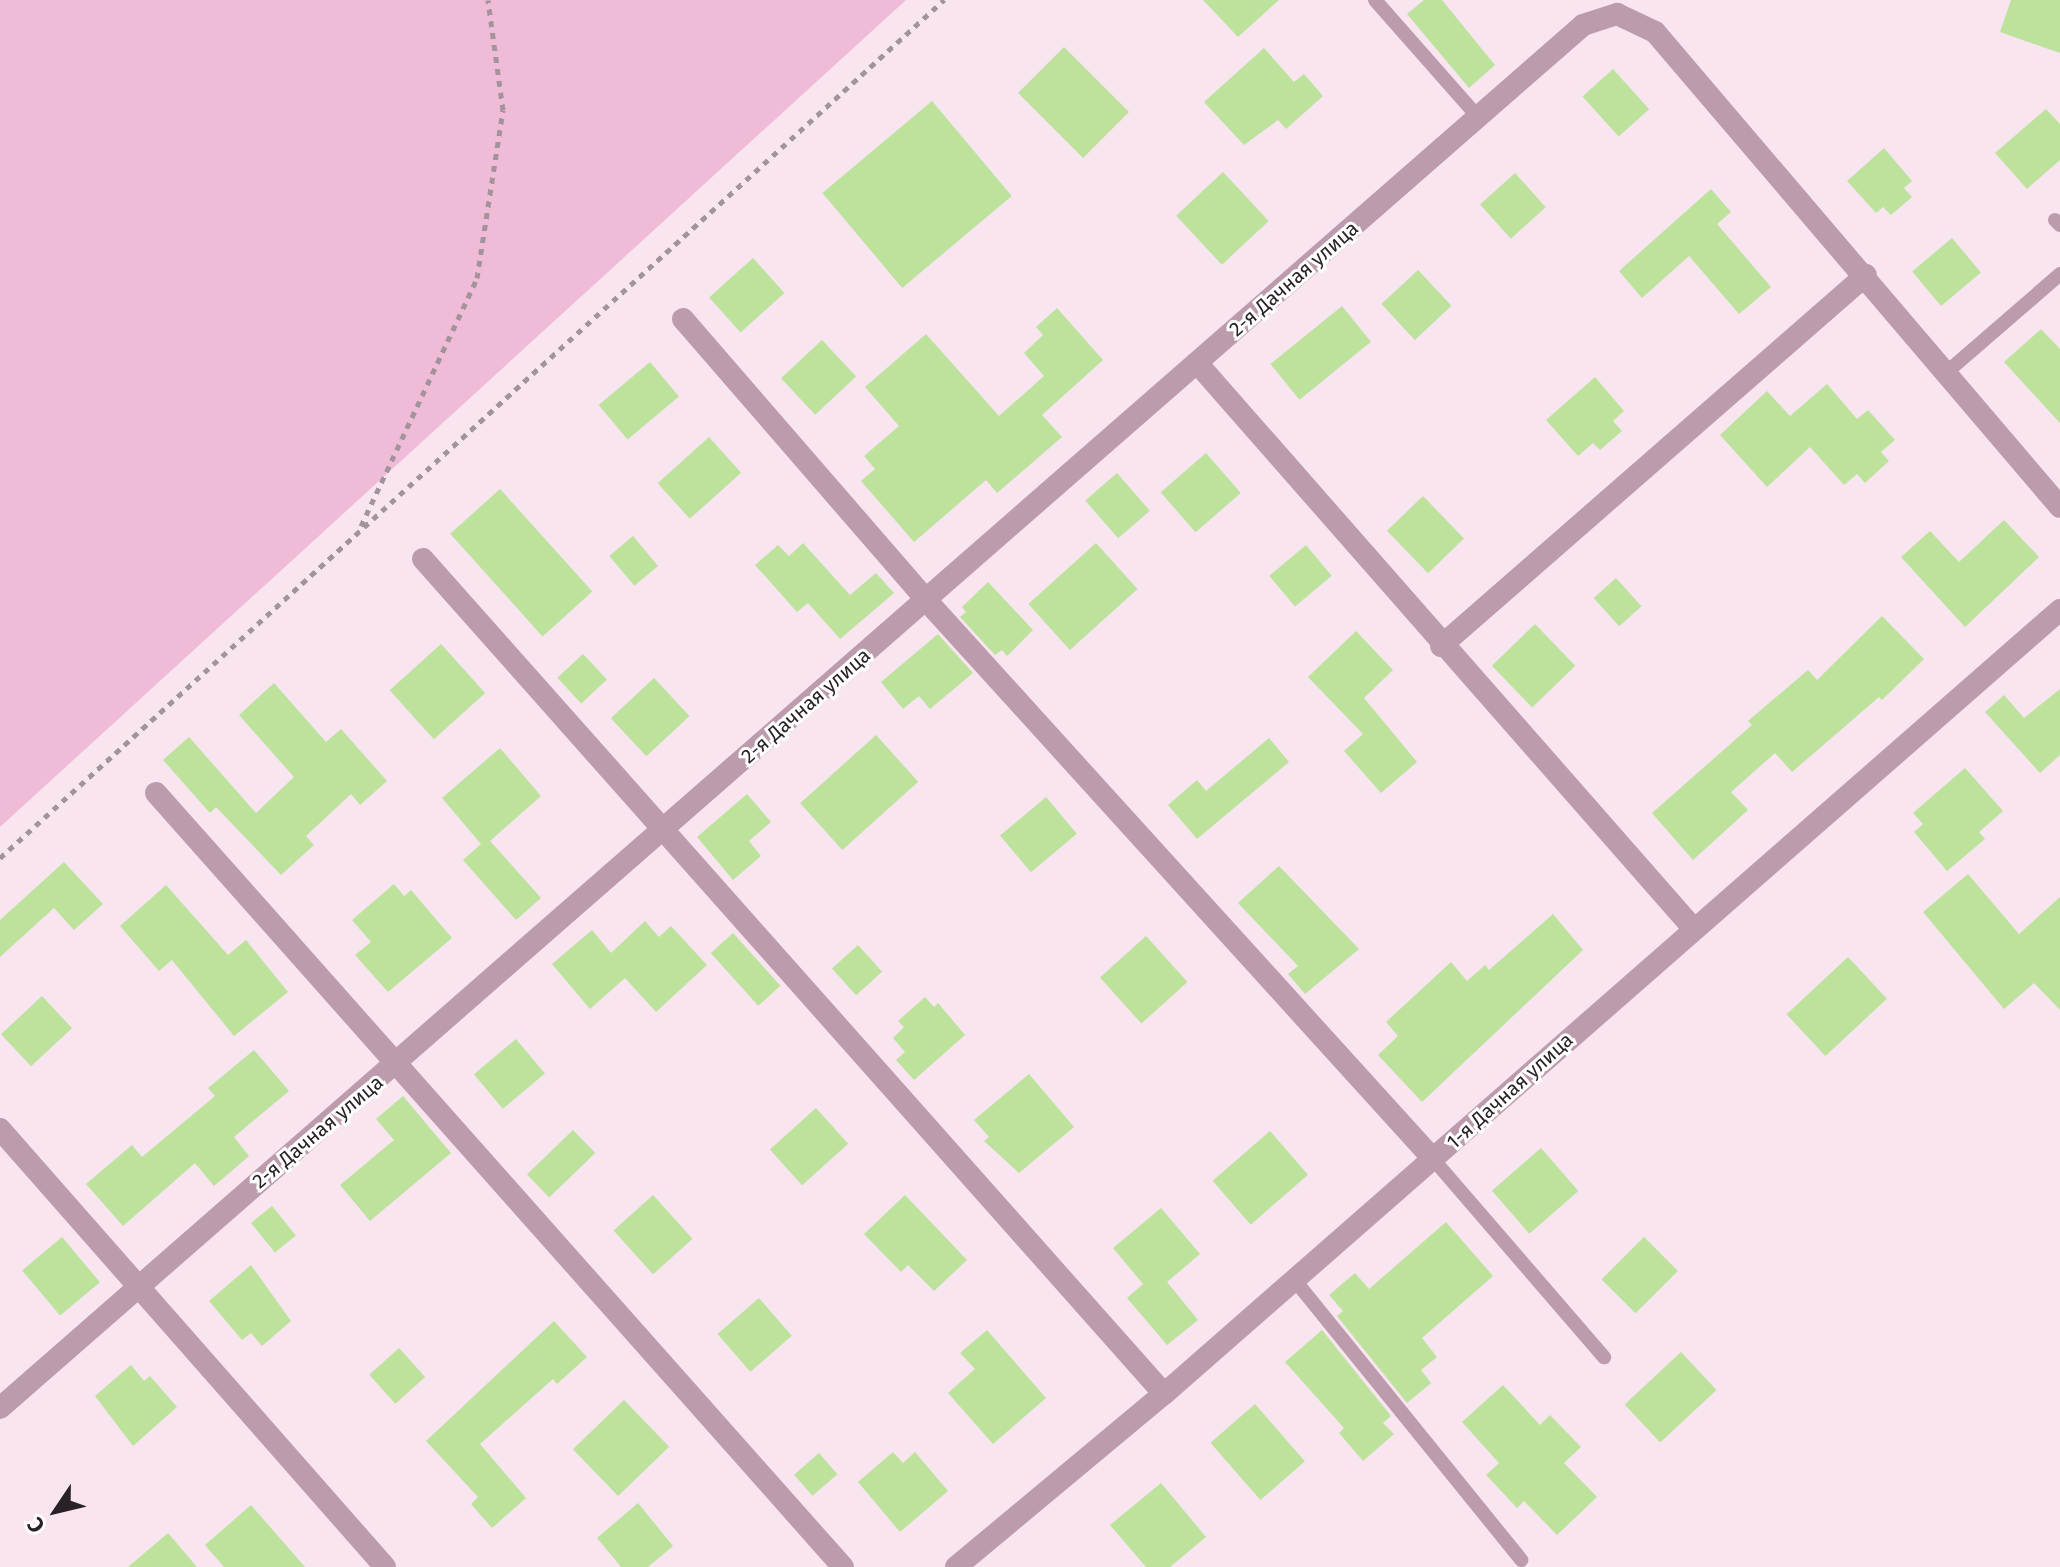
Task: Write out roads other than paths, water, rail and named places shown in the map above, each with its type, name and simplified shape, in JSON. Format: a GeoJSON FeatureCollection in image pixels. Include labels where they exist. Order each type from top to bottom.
{"type":"FeatureCollection","features":[{"type":"Feature","properties":{"kind":"street","name":"2-я Дачная улица"},"geometry":{"type":"LineString","coordinates":[[0,1408],[1583,25],[1617,14],[1655,32],[1866,275]]}},
{"type":"Feature","properties":{"kind":"street"},"geometry":{"type":"LineString","coordinates":[[1441,646],[1866,275],[2060,507]]}},
{"type":"Feature","properties":{"kind":"street"},"geometry":{"type":"LineString","coordinates":[[683,319],[926,600],[1433,1159]]}},
{"type":"Feature","properties":{"kind":"street"},"geometry":{"type":"LineString","coordinates":[[1198,364],[1441,646],[1693,928]]}},
{"type":"Feature","properties":{"kind":"street"},"geometry":{"type":"LineString","coordinates":[[423,559],[1164,1394]]}},
{"type":"Feature","properties":{"kind":"street","name":"1-я Дачная улица"},"geometry":{"type":"LineString","coordinates":[[956,1567],[1164,1394],[2060,610]]}},
{"type":"Feature","properties":{"kind":"street"},"geometry":{"type":"LineString","coordinates":[[156,793],[843,1567]]}},
{"type":"Feature","properties":{"kind":"street"},"geometry":{"type":"LineString","coordinates":[[0,1129],[385,1567]]}},
{"type":"Feature","properties":{"kind":"lane"},"geometry":{"type":"LineString","coordinates":[[1375,0],[1478,117]]}},
{"type":"Feature","properties":{"kind":"lane"},"geometry":{"type":"LineString","coordinates":[[1947,372],[2060,274]]}},
{"type":"Feature","properties":{"kind":"lane"},"geometry":{"type":"LineString","coordinates":[[1433,1159],[1604,1357]]}},
{"type":"Feature","properties":{"kind":"lane"},"geometry":{"type":"LineString","coordinates":[[1293,1278],[1521,1560]]}}]}
